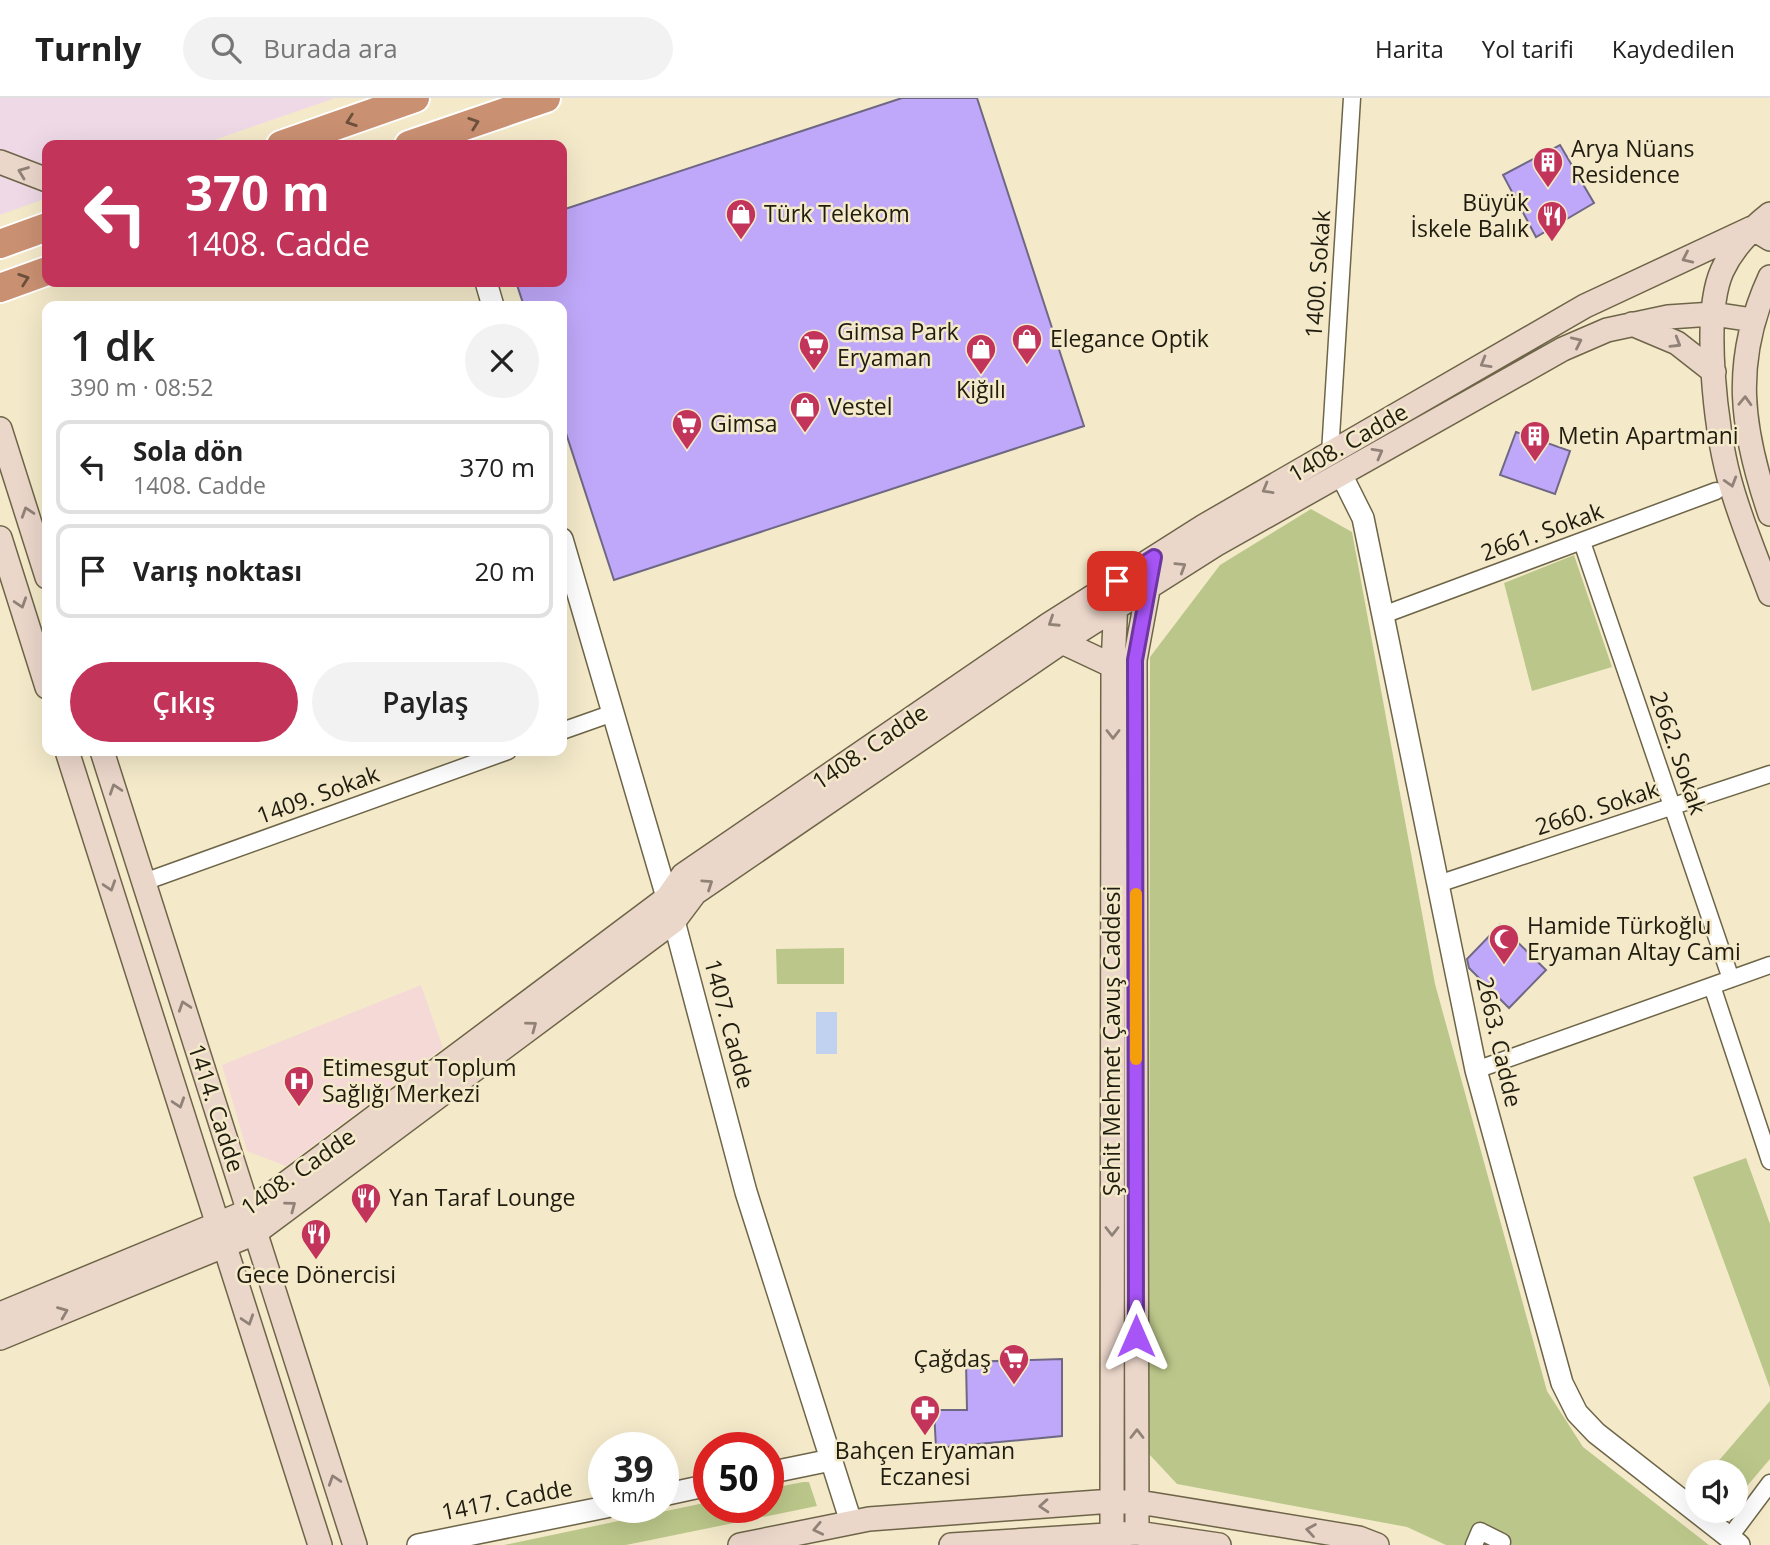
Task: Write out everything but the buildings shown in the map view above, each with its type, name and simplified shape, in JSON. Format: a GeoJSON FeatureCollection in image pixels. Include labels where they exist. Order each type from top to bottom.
{"type":"FeatureCollection","features":[{"type":"Feature","properties":{"kind":"highway"},"geometry":{"type":"LineString","coordinates":[[295,140],[415,98]]}},
{"type":"Feature","properties":{"kind":"highway"},"geometry":{"type":"LineString","coordinates":[[444,139],[546,98]]}},
{"type":"Feature","properties":{"kind":"highway"},"geometry":{"type":"LineString","coordinates":[[0,244],[42,229]]}},
{"type":"Feature","properties":{"kind":"highway"},"geometry":{"type":"LineString","coordinates":[[0,288],[42,273]]}},
{"type":"Feature","properties":{"kind":"main road"},"geometry":{"type":"LineString","coordinates":[[0,162],[42,178]]}},
{"type":"Feature","properties":{"kind":"main road","name":"1408. Cadde"},"geometry":{"type":"LineString","coordinates":[[252,1222],[667,898],[683,875],[1117,581],[1330,453],[1585,306],[1764,227]]}},
{"type":"Feature","properties":{"kind":"main road"},"geometry":{"type":"LineString","coordinates":[[1764,227],[1722,272],[1713,314],[1714,372],[1729,478],[1770,594]]}},
{"type":"Feature","properties":{"kind":"main road"},"geometry":{"type":"LineString","coordinates":[[1770,277],[1753,320],[1747,354],[1744,421],[1756,473],[1770,514]]}},
{"type":"Feature","properties":{"kind":"main road","name":"1408. Cadde"},"geometry":{"type":"LineString","coordinates":[[0,1338],[252,1222],[674,920],[695,893],[1062,642],[1215,545],[1583,339],[1632,324],[1668,317],[1713,314],[1753,320]]}},
{"type":"Feature","properties":{"kind":"main road"},"geometry":{"type":"LineString","coordinates":[[1632,324],[1677,343],[1714,372]]}},
{"type":"Feature","properties":{"kind":"main road"},"geometry":{"type":"LineString","coordinates":[[0,429],[42,561]]}},
{"type":"Feature","properties":{"kind":"main road"},"geometry":{"type":"LineString","coordinates":[[1330,453],[1342,474]]}},
{"type":"Feature","properties":{"kind":"main road"},"geometry":{"type":"LineString","coordinates":[[0,538],[42,671]]}},
{"type":"Feature","properties":{"kind":"main road","name":"Şehit Mehmet Çavuş Caddesi"},"geometry":{"type":"LineString","coordinates":[[1135,1539],[1135,660],[1154,557]]}},
{"type":"Feature","properties":{"kind":"main road","name":"Şehit Mehmet Çavuş Caddesi"},"geometry":{"type":"LineString","coordinates":[[1113,1539],[1113,666],[1117,581]]}},
{"type":"Feature","properties":{"kind":"main road"},"geometry":{"type":"LineString","coordinates":[[1062,642],[1113,666]]}},
{"type":"Feature","properties":{"kind":"main road","name":"1414. Cadde"},"geometry":{"type":"LineString","coordinates":[[69,756],[320,1545]]}},
{"type":"Feature","properties":{"kind":"main road","name":"1414. Cadde"},"geometry":{"type":"LineString","coordinates":[[104,756],[355,1545]]}},
{"type":"Feature","properties":{"kind":"main road","name":"1408. Cadde"},"geometry":{"type":"LineString","coordinates":[[0,1314],[221,1235]]}},
{"type":"Feature","properties":{"kind":"main road"},"geometry":{"type":"LineString","coordinates":[[740,1545],[851,1522],[1112,1501],[1137,1502],[1359,1538],[1377,1545]]}},
{"type":"Feature","properties":{"kind":"main road"},"geometry":{"type":"LineString","coordinates":[[951,1545],[1113,1539],[1219,1545]]}},
{"type":"Feature","properties":{"kind":"street","name":"1400. Sokak"},"geometry":{"type":"LineString","coordinates":[[1330,453],[1352,98]]}},
{"type":"Feature","properties":{"kind":"street","name":"2663. Cadde"},"geometry":{"type":"LineString","coordinates":[[1342,474],[1363,518],[1475,1070],[1562,1383],[1577,1413],[1596,1433],[1734,1541]]}},
{"type":"Feature","properties":{"kind":"street","name":"2661. Sokak"},"geometry":{"type":"LineString","coordinates":[[1383,615],[1716,492]]}},
{"type":"Feature","properties":{"kind":"street","name":"2662. Sokak"},"geometry":{"type":"LineString","coordinates":[[1582,542],[1731,979]]}},
{"type":"Feature","properties":{"kind":"street","name":"1407. Cadde"},"geometry":{"type":"LineString","coordinates":[[567,556],[674,920],[746,1192],[851,1522]]}},
{"type":"Feature","properties":{"kind":"street"},"geometry":{"type":"LineString","coordinates":[[567,729],[613,713]]}},
{"type":"Feature","properties":{"kind":"street","name":"1409. Sokak"},"geometry":{"type":"LineString","coordinates":[[144,882],[494,756]]}},
{"type":"Feature","properties":{"kind":"street","name":"2660. Sokak"},"geometry":{"type":"LineString","coordinates":[[1438,884],[1770,774]]}},
{"type":"Feature","properties":{"kind":"street"},"geometry":{"type":"LineString","coordinates":[[1475,1070],[1770,965]]}},
{"type":"Feature","properties":{"kind":"street"},"geometry":{"type":"LineString","coordinates":[[1712,986],[1769,1155]]}},
{"type":"Feature","properties":{"kind":"street"},"geometry":{"type":"LineString","coordinates":[[784,1470],[831,1460]]}},
{"type":"Feature","properties":{"kind":"street"},"geometry":{"type":"LineString","coordinates":[[1734,1541],[1770,1483]]}},
{"type":"Feature","properties":{"kind":"street","name":"1417. Cadde"},"geometry":{"type":"LineString","coordinates":[[418,1545],[588,1511]]}},
{"type":"Feature","properties":{"kind":"street"},"geometry":{"type":"LineString","coordinates":[[1474,1545],[1480,1531],[1502,1542],[1501,1545]]}},
{"type":"Feature","properties":{"kind":"shaded area"},"geometry":{"type":"Polygon","coordinates":[[[0,98],[335,98],[214,140],[42,140],[42,200],[0,215],[0,98]]]}},
{"type":"Feature","properties":{"kind":"shaded area","name":"Etimesgut Toplum Sağlığı Merkezi"},"geometry":{"type":"Polygon","coordinates":[[[421,985],[443,1048],[286,1166],[247,1151],[222,1065],[421,985]]]}},
{"type":"Feature","properties":{"kind":"green space"},"geometry":{"type":"Polygon","coordinates":[[[1311,509],[1352,532],[1435,984],[1547,1391],[1583,1447],[1709,1545],[1446,1545],[1407,1527],[1177,1484],[1149,1454],[1150,657],[1220,565],[1311,509]]]}},
{"type":"Feature","properties":{"kind":"green space"},"geometry":{"type":"Polygon","coordinates":[[[1574,555],[1612,667],[1532,691],[1504,583],[1574,555]]]}},
{"type":"Feature","properties":{"kind":"green space"},"geometry":{"type":"Polygon","coordinates":[[[844,948],[844,984],[777,984],[776,949],[844,948]]]}},
{"type":"Feature","properties":{"kind":"green space"},"geometry":{"type":"Polygon","coordinates":[[[1746,1158],[1770,1224],[1770,1388],[1693,1177],[1746,1158]]]}},
{"type":"Feature","properties":{"kind":"green space"},"geometry":{"type":"Polygon","coordinates":[[[1770,1401],[1770,1459],[1748,1485],[1748,1460],[1719,1460],[1770,1401]]]}},
{"type":"Feature","properties":{"kind":"green space"},"geometry":{"type":"Polygon","coordinates":[[[809,1482],[817,1506],[784,1513],[784,1486],[809,1482]]]}},
{"type":"Feature","properties":{"kind":"green space"},"geometry":{"type":"Polygon","coordinates":[[[693,1505],[693,1523],[734,1523],[626,1545],[504,1545],[609,1523],[679,1523],[679,1508],[693,1505]]]}},
{"type":"Feature","properties":{"kind":"water"},"geometry":{"type":"Polygon","coordinates":[[[816,1012],[837,1012],[837,1054],[816,1054],[816,1012]]]}},
{"type":"Feature","properties":{"kind":"slow traffic"},"geometry":{"type":"LineString","coordinates":[[1136,894],[1136,1059]]}},
{"type":"Feature","properties":{"kind":"place","name":"Arya Nüans Residence"},"geometry":{"type":"Point","coordinates":[1548,189]}},
{"type":"Feature","properties":{"kind":"place","name":"Türk Telekom"},"geometry":{"type":"Point","coordinates":[741,241]}},
{"type":"Feature","properties":{"kind":"place","name":"Büyük İskele Balık"},"geometry":{"type":"Point","coordinates":[1552,243]}},
{"type":"Feature","properties":{"kind":"place","name":"Elegance Optik"},"geometry":{"type":"Point","coordinates":[1027,366]}},
{"type":"Feature","properties":{"kind":"place","name":"Gimsa Park Eryaman"},"geometry":{"type":"Point","coordinates":[814,372]}},
{"type":"Feature","properties":{"kind":"place","name":"Kiğılı"},"geometry":{"type":"Point","coordinates":[981,376]}},
{"type":"Feature","properties":{"kind":"place","name":"Vestel"},"geometry":{"type":"Point","coordinates":[805,434]}},
{"type":"Feature","properties":{"kind":"place","name":"Gimsa"},"geometry":{"type":"Point","coordinates":[687,451]}},
{"type":"Feature","properties":{"kind":"place","name":"Metin Apartmani"},"geometry":{"type":"Point","coordinates":[1535,463]}},
{"type":"Feature","properties":{"kind":"place","name":"Hamide Türkoğlu Eryaman Altay Cami"},"geometry":{"type":"Point","coordinates":[1504,966]}},
{"type":"Feature","properties":{"kind":"place","name":"Etimesgut Toplum Sağlığı Merkezi"},"geometry":{"type":"Point","coordinates":[299,1108]}},
{"type":"Feature","properties":{"kind":"place","name":"Yan Taraf Lounge"},"geometry":{"type":"Point","coordinates":[366,1225]}},
{"type":"Feature","properties":{"kind":"place","name":"Gece Dönercisi"},"geometry":{"type":"Point","coordinates":[316,1261]}},
{"type":"Feature","properties":{"kind":"place","name":"Çağdaş"},"geometry":{"type":"Point","coordinates":[1014,1386]}},
{"type":"Feature","properties":{"kind":"place","name":"Bahçen Eryaman Eczanesi"},"geometry":{"type":"Point","coordinates":[925,1437]}},
{"type":"Feature","properties":{"kind":"route"},"geometry":{"type":"LineString","coordinates":[[1117,581],[1154,557],[1135,660],[1136,1336]]}}]}
